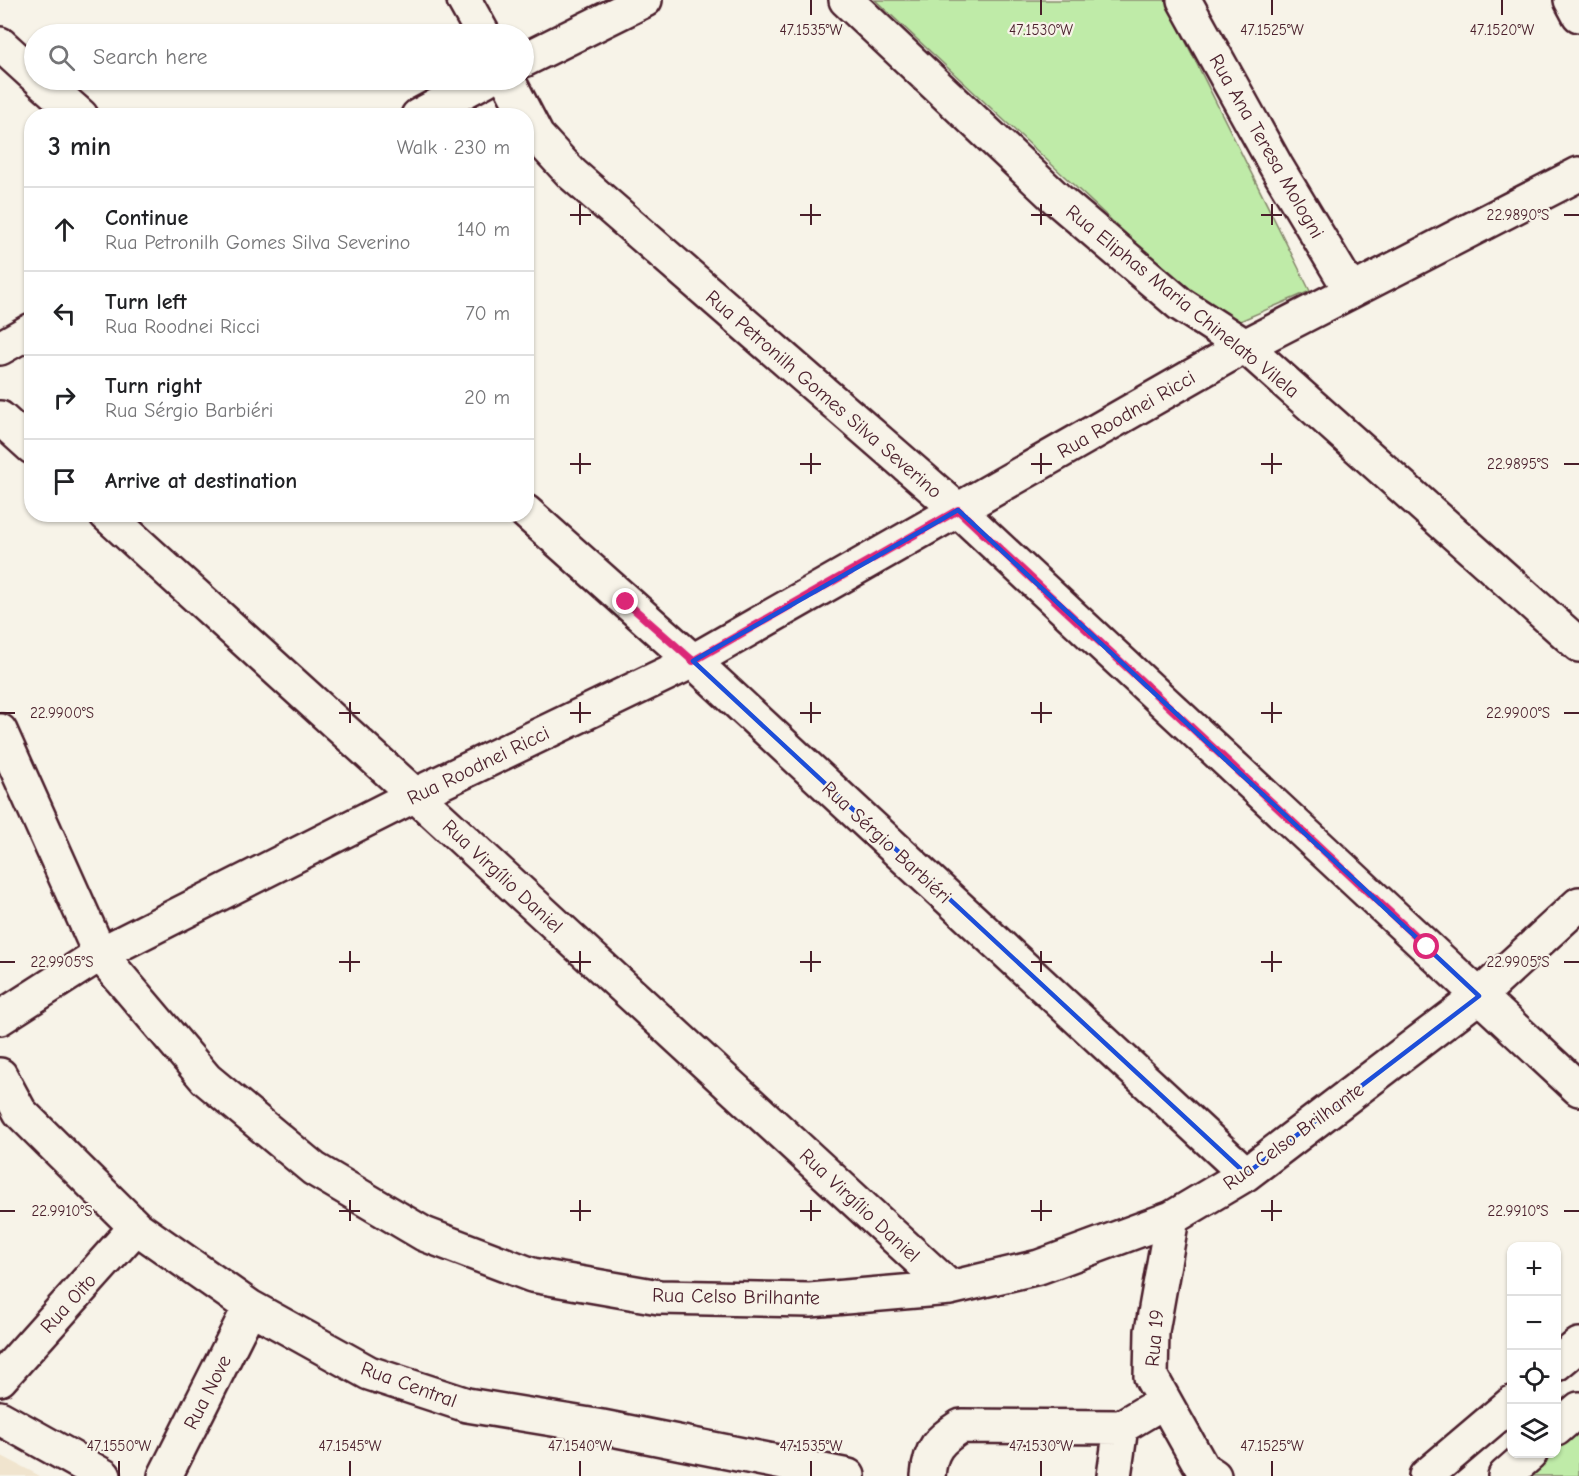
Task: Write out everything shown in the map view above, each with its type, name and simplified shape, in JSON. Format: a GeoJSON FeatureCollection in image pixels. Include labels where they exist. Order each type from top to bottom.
{"type":"FeatureCollection","features":[{"type":"Feature","properties":{"kind":"street"},"geometry":{"type":"LineString","coordinates":[[464,0],[477,24]]}},
{"type":"Feature","properties":{"kind":"street"},"geometry":{"type":"LineString","coordinates":[[534,55],[645,0]]}},
{"type":"Feature","properties":{"kind":"street","name":"Rua Eliphas Maria Chinelato Vilela"},"geometry":{"type":"LineString","coordinates":[[846,0],[1057,199],[1180,304],[1245,346],[1579,645]]}},
{"type":"Feature","properties":{"kind":"street","name":"Rua Ana Teresa Mologni"},"geometry":{"type":"LineString","coordinates":[[1184,0],[1275,166],[1351,291]]}},
{"type":"Feature","properties":{"kind":"street"},"geometry":{"type":"LineString","coordinates":[[1571,0],[1579,15]]}},
{"type":"Feature","properties":{"kind":"street"},"geometry":{"type":"LineString","coordinates":[[0,44],[24,66]]}},
{"type":"Feature","properties":{"kind":"street"},"geometry":{"type":"LineString","coordinates":[[51,90],[72,108]]}},
{"type":"Feature","properties":{"kind":"street"},"geometry":{"type":"LineString","coordinates":[[433,108],[466,90]]}},
{"type":"Feature","properties":{"kind":"street","name":"Rua Petronilh Gomes Silva Severino"},"geometry":{"type":"LineString","coordinates":[[513,90],[522,108]]}},
{"type":"Feature","properties":{"kind":"street","name":"Rua Petronilh Gomes Silva Severino"},"geometry":{"type":"LineString","coordinates":[[534,130],[572,174],[958,510],[1579,1089]]}},
{"type":"Feature","properties":{"kind":"street","name":"Rua Roodnei Ricci"},"geometry":{"type":"LineString","coordinates":[[0,1018],[100,954],[415,795],[693,661],[1245,346],[1579,174]]}},
{"type":"Feature","properties":{"kind":"street"},"geometry":{"type":"LineString","coordinates":[[0,348],[24,334]]}},
{"type":"Feature","properties":{"kind":"street"},"geometry":{"type":"LineString","coordinates":[[0,418],[24,440]]}},
{"type":"Feature","properties":{"kind":"street","name":"Rua Sérgio Barbiéri"},"geometry":{"type":"LineString","coordinates":[[534,519],[693,661],[1246,1174]]}},
{"type":"Feature","properties":{"kind":"street","name":"Rua Virgílio Daniel"},"geometry":{"type":"LineString","coordinates":[[115,522],[950,1288]]}},
{"type":"Feature","properties":{"kind":"street","name":"Rua Celso Brilhante"},"geometry":{"type":"LineString","coordinates":[[0,731],[100,954],[206,1079],[314,1169],[424,1234],[532,1275],[659,1297],[810,1300],[950,1288],[1039,1267],[1172,1218],[1246,1174],[1479,996],[1579,904]]}},
{"type":"Feature","properties":{"kind":"street","name":"Rua Central"},"geometry":{"type":"LineString","coordinates":[[0,1075],[10,1121],[136,1227],[250,1307],[369,1373],[466,1405],[603,1427],[849,1476]]}},
{"type":"Feature","properties":{"kind":"street","name":"Rua 19"},"geometry":{"type":"LineString","coordinates":[[1172,1218],[1152,1331],[1151,1377],[1202,1468],[1214,1476]]}},
{"type":"Feature","properties":{"kind":"street","name":"Rua Oito"},"geometry":{"type":"LineString","coordinates":[[0,1379],[136,1227]]}},
{"type":"Feature","properties":{"kind":"street","name":"Rua Nove"},"geometry":{"type":"LineString","coordinates":[[165,1476],[250,1307]]}},
{"type":"Feature","properties":{"kind":"street"},"geometry":{"type":"LineString","coordinates":[[1561,1361],[1579,1345]]}},
{"type":"Feature","properties":{"kind":"street"},"geometry":{"type":"LineString","coordinates":[[928,1476],[934,1450],[943,1437],[961,1426],[1121,1427],[1163,1402]]}},
{"type":"Feature","properties":{"kind":"street"},"geometry":{"type":"LineString","coordinates":[[1426,1476],[1511,1404]]}},
{"type":"Feature","properties":{"kind":"street"},"geometry":{"type":"LineString","coordinates":[[1561,1425],[1579,1409]]}},
{"type":"Feature","properties":{"kind":"street"},"geometry":{"type":"LineString","coordinates":[[0,1418],[104,1476]]}},
{"type":"Feature","properties":{"kind":"street"},"geometry":{"type":"LineString","coordinates":[[1114,1476],[1121,1427]]}},
{"type":"Feature","properties":{"kind":"street"},"geometry":{"type":"LineString","coordinates":[[1505,1476],[1525,1458]]}},
{"type":"Feature","properties":{"kind":"highlighted area"},"geometry":{"type":"Polygon","coordinates":[[[958,510],[1479,996],[1246,1174],[693,661],[958,510]]]}},
{"type":"Feature","properties":{"kind":"shaded area"},"geometry":{"type":"Polygon","coordinates":[[[0,1455],[40,1476],[0,1476],[0,1455]]]}},
{"type":"Feature","properties":{"kind":"green space"},"geometry":{"type":"Polygon","coordinates":[[[875,0],[1165,0],[1310,291],[1226,327],[875,0]]]}},
{"type":"Feature","properties":{"kind":"green space"},"geometry":{"type":"Polygon","coordinates":[[[1579,1430],[1579,1476],[1527,1476],[1548,1458],[1561,1458],[1561,1446],[1579,1430]]]}},
{"type":"Feature","properties":{"kind":"route"},"geometry":{"type":"LineString","coordinates":[[626,602],[693,661],[958,510],[1427,947]]}}]}
